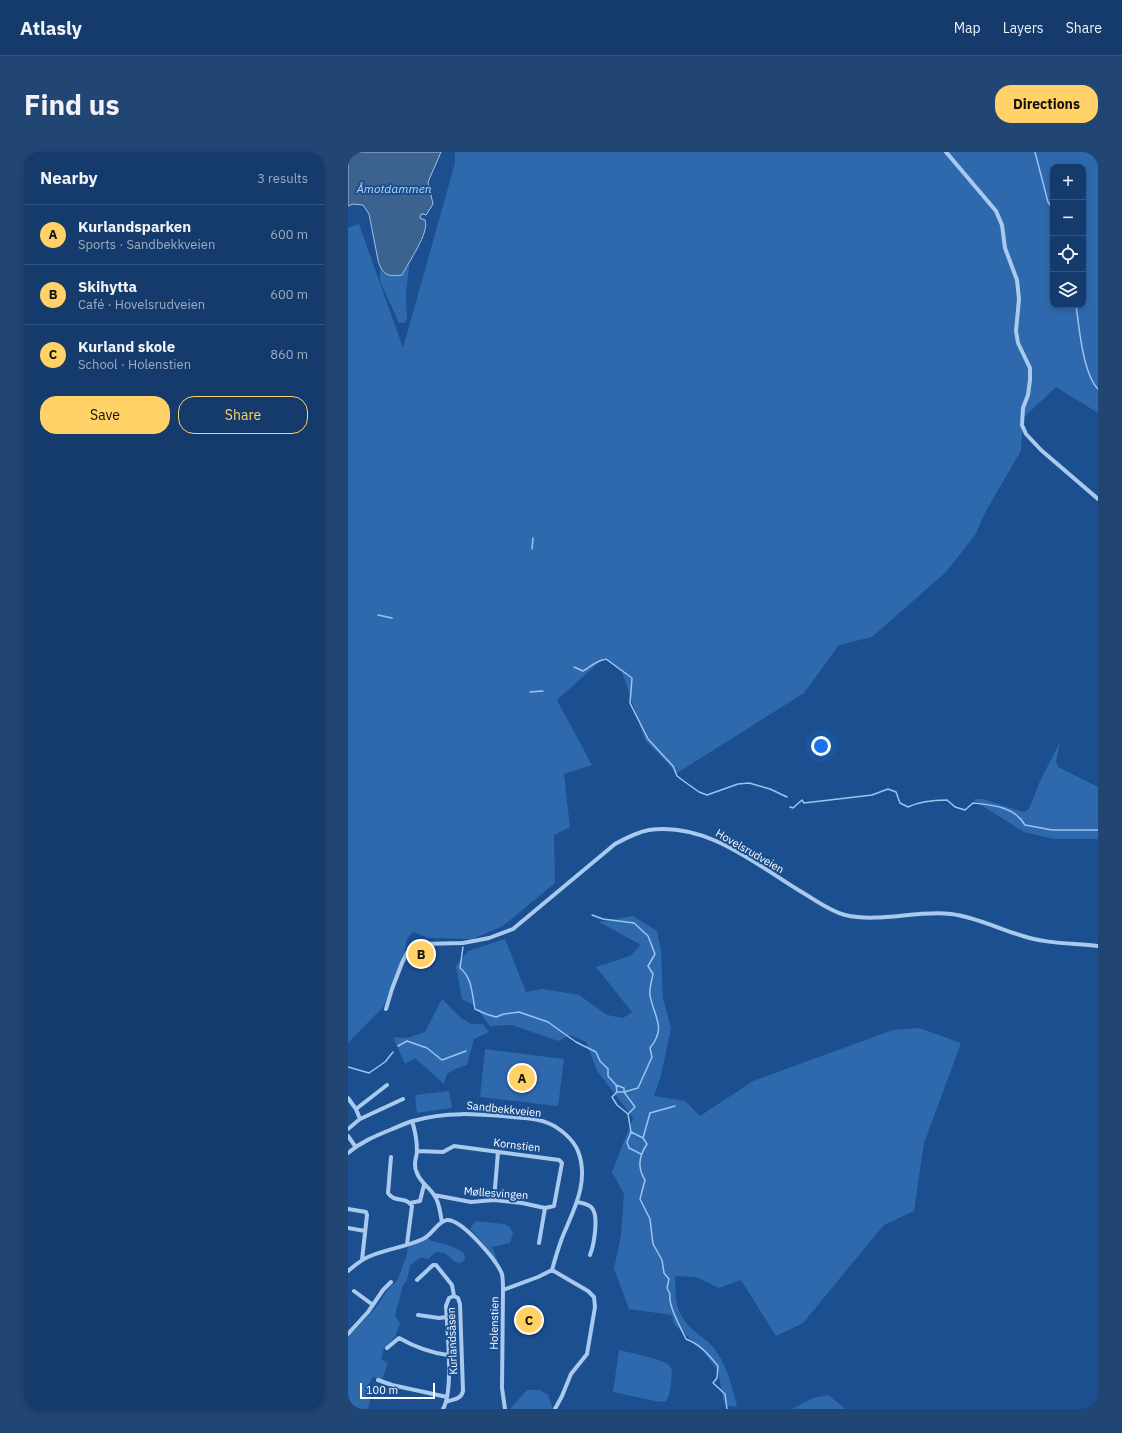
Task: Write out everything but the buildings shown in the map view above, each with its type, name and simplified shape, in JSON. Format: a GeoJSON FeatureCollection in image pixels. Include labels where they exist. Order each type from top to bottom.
{"type":"FeatureCollection","features":[{"type":"Feature","properties":{"kind":"street"},"geometry":{"type":"LineString","coordinates":[[946,152],[996,211],[1002,225],[1004,248],[1017,280],[1019,299],[1016,331],[1018,343],[1030,368],[1028,395],[1023,408],[1022,425],[1026,434],[1032,440],[1098,500]]}},
{"type":"Feature","properties":{"kind":"street","name":"Hovelsrudveien"},"geometry":{"type":"LineString","coordinates":[[386,1009],[402,963],[407,953],[412,948],[420,944],[463,944],[489,938],[513,929],[615,844],[630,836],[647,830],[675,830],[693,833],[713,839],[826,907],[846,915],[888,916],[946,913],[963,915],[1037,940],[1098,946]]}},
{"type":"Feature","properties":{"kind":"street"},"geometry":{"type":"LineString","coordinates":[[356,1109],[387,1085]]}},
{"type":"Feature","properties":{"kind":"street"},"geometry":{"type":"LineString","coordinates":[[348,1098],[356,1109],[360,1119]]}},
{"type":"Feature","properties":{"kind":"street"},"geometry":{"type":"LineString","coordinates":[[348,1129],[360,1119],[404,1099]]}},
{"type":"Feature","properties":{"kind":"street","name":"Sandbekkveien"},"geometry":{"type":"LineString","coordinates":[[348,1153],[355,1146],[377,1134],[412,1121],[458,1113],[534,1119],[548,1123],[560,1129],[572,1140],[578,1150],[582,1172],[577,1202],[552,1270]]}},
{"type":"Feature","properties":{"kind":"street"},"geometry":{"type":"LineString","coordinates":[[412,1121],[415,1130],[417,1151],[414,1164],[424,1185],[434,1195],[439,1206],[442,1222]]}},
{"type":"Feature","properties":{"kind":"street"},"geometry":{"type":"LineString","coordinates":[[348,1136],[355,1146]]}},
{"type":"Feature","properties":{"kind":"street","name":"Kornstien"},"geometry":{"type":"LineString","coordinates":[[417,1151],[443,1152],[454,1146],[559,1160],[562,1163],[554,1206],[545,1208]]}},
{"type":"Feature","properties":{"kind":"street"},"geometry":{"type":"LineString","coordinates":[[494,1200],[498,1152]]}},
{"type":"Feature","properties":{"kind":"street"},"geometry":{"type":"LineString","coordinates":[[391,1157],[388,1193],[392,1198],[410,1203],[420,1200],[424,1185]]}},
{"type":"Feature","properties":{"kind":"street","name":"Møllesvingen"},"geometry":{"type":"LineString","coordinates":[[434,1195],[471,1202],[494,1200],[522,1203],[545,1208]]}},
{"type":"Feature","properties":{"kind":"street"},"geometry":{"type":"LineString","coordinates":[[577,1202],[592,1208],[595,1213],[594,1240],[590,1255]]}},
{"type":"Feature","properties":{"kind":"street"},"geometry":{"type":"LineString","coordinates":[[407,1244],[412,1209],[410,1203]]}},
{"type":"Feature","properties":{"kind":"street"},"geometry":{"type":"LineString","coordinates":[[539,1243],[545,1208]]}},
{"type":"Feature","properties":{"kind":"street"},"geometry":{"type":"LineString","coordinates":[[348,1209],[366,1212],[368,1218],[362,1260]]}},
{"type":"Feature","properties":{"kind":"street"},"geometry":{"type":"LineString","coordinates":[[348,1271],[368,1257],[423,1239],[442,1222],[448,1220],[456,1222],[477,1240],[502,1274],[503,1290]]}},
{"type":"Feature","properties":{"kind":"street"},"geometry":{"type":"LineString","coordinates":[[348,1228],[365,1231]]}},
{"type":"Feature","properties":{"kind":"street"},"geometry":{"type":"LineString","coordinates":[[417,1280],[433,1265],[436,1265],[452,1285],[454,1296]]}},
{"type":"Feature","properties":{"kind":"street"},"geometry":{"type":"LineString","coordinates":[[552,1270],[591,1294],[594,1297],[595,1307],[587,1354],[571,1374],[555,1409]]}},
{"type":"Feature","properties":{"kind":"street","name":"Holenstien"},"geometry":{"type":"LineString","coordinates":[[505,1409],[502,1388],[503,1290],[552,1270]]}},
{"type":"Feature","properties":{"kind":"street"},"geometry":{"type":"LineString","coordinates":[[348,1334],[360,1322],[383,1290],[391,1282]]}},
{"type":"Feature","properties":{"kind":"street"},"geometry":{"type":"LineString","coordinates":[[354,1291],[373,1305]]}},
{"type":"Feature","properties":{"kind":"street","name":"Kurlandsåsen"},"geometry":{"type":"LineString","coordinates":[[443,1409],[447,1397],[449,1378],[447,1301],[449,1298],[454,1296],[458,1298],[460,1304],[463,1391],[459,1398],[446,1402]]}},
{"type":"Feature","properties":{"kind":"street","name":"Kurlandsåsen"},"geometry":{"type":"LineString","coordinates":[[418,1315],[439,1318],[447,1317]]}},
{"type":"Feature","properties":{"kind":"street","name":"Kurlandsåsen"},"geometry":{"type":"LineString","coordinates":[[387,1348],[400,1338],[422,1349],[448,1355]]}},
{"type":"Feature","properties":{"kind":"street"},"geometry":{"type":"LineString","coordinates":[[378,1380],[392,1385],[447,1397]]}},
{"type":"Feature","properties":{"kind":"shaded area"},"geometry":{"type":"Polygon","coordinates":[[[455,152],[1098,152],[1098,413],[1056,387],[1023,418],[1021,451],[987,509],[975,535],[947,571],[872,637],[839,645],[804,693],[677,773],[645,740],[622,672],[605,657],[557,700],[592,765],[564,774],[570,827],[554,835],[555,883],[503,926],[472,939],[429,938],[413,932],[407,938],[405,951],[384,1006],[348,1043],[348,228],[359,224],[403,348],[455,163],[455,152]]]}},
{"type":"Feature","properties":{"kind":"shaded area"},"geometry":{"type":"Polygon","coordinates":[[[410,258],[406,294],[407,319],[405,323],[399,323],[380,281],[380,268],[384,273],[402,275],[410,258]]]}},
{"type":"Feature","properties":{"kind":"shaded area"},"geometry":{"type":"Polygon","coordinates":[[[1060,742],[1056,762],[1058,767],[1098,787],[1098,839],[1054,839],[1024,832],[973,800],[982,799],[1024,812],[1029,809],[1040,781],[1060,742]]]}},
{"type":"Feature","properties":{"kind":"shaded area"},"geometry":{"type":"Polygon","coordinates":[[[633,916],[657,931],[661,950],[663,998],[671,1028],[661,1076],[654,1096],[685,1101],[700,1116],[753,1081],[893,1030],[919,1028],[961,1043],[924,1143],[914,1211],[884,1225],[803,1323],[776,1336],[741,1280],[719,1288],[696,1277],[675,1276],[676,1299],[679,1311],[686,1323],[711,1344],[718,1354],[728,1376],[737,1407],[726,1405],[723,1399],[718,1371],[704,1352],[674,1324],[672,1315],[629,1309],[614,1269],[621,1235],[624,1194],[612,1172],[633,1118],[597,1071],[586,1042],[570,1035],[558,1041],[512,1025],[490,1026],[475,1006],[462,999],[456,966],[468,951],[505,939],[526,992],[543,989],[579,995],[607,1015],[623,1018],[632,1012],[596,967],[630,956],[641,945],[599,922],[633,916]]]}},
{"type":"Feature","properties":{"kind":"shaded area"},"geometry":{"type":"Polygon","coordinates":[[[442,999],[461,1018],[471,1024],[483,1024],[489,1032],[474,1039],[467,1065],[455,1069],[447,1074],[444,1084],[415,1058],[405,1064],[393,1037],[407,1038],[425,1032],[442,999]]]}},
{"type":"Feature","properties":{"kind":"shaded area"},"geometry":{"type":"Polygon","coordinates":[[[485,1049],[564,1059],[558,1106],[480,1097],[485,1049]]]}},
{"type":"Feature","properties":{"kind":"shaded area"},"geometry":{"type":"Polygon","coordinates":[[[449,1091],[452,1108],[417,1113],[415,1095],[449,1091]]]}},
{"type":"Feature","properties":{"kind":"shaded area"},"geometry":{"type":"Polygon","coordinates":[[[475,1221],[504,1224],[509,1226],[513,1233],[510,1243],[492,1247],[498,1261],[495,1261],[484,1244],[470,1229],[475,1221]]]}},
{"type":"Feature","properties":{"kind":"shaded area"},"geometry":{"type":"Polygon","coordinates":[[[426,1237],[432,1241],[448,1245],[463,1252],[465,1257],[464,1261],[459,1263],[454,1261],[445,1253],[436,1252],[428,1259],[421,1257],[410,1265],[407,1280],[403,1286],[395,1315],[400,1323],[395,1337],[384,1348],[381,1359],[388,1363],[382,1379],[373,1377],[368,1386],[366,1398],[370,1400],[368,1409],[348,1409],[348,1337],[375,1309],[386,1292],[398,1279],[408,1247],[426,1237]]]}},
{"type":"Feature","properties":{"kind":"shaded area"},"geometry":{"type":"Polygon","coordinates":[[[619,1350],[656,1359],[671,1368],[672,1376],[670,1393],[666,1401],[660,1402],[613,1392],[619,1350]]]}},
{"type":"Feature","properties":{"kind":"shaded area"},"geometry":{"type":"Polygon","coordinates":[[[527,1390],[540,1390],[548,1395],[553,1409],[510,1409],[527,1390]]]}},
{"type":"Feature","properties":{"kind":"shaded area"},"geometry":{"type":"Polygon","coordinates":[[[828,1395],[846,1409],[792,1409],[813,1398],[828,1395]]]}},
{"type":"Feature","properties":{"kind":"water","name":"Åmotdammen"},"geometry":{"type":"Polygon","coordinates":[[[348,152],[441,152],[428,182],[433,204],[426,215],[421,214],[420,218],[425,220],[426,225],[422,240],[402,275],[389,275],[381,269],[369,214],[363,205],[353,204],[348,206],[348,152]]]}},
{"type":"Feature","properties":{"kind":"waterway"},"geometry":{"type":"LineString","coordinates":[[1035,152],[1050,205]]}},
{"type":"Feature","properties":{"kind":"waterway"},"geometry":{"type":"LineString","coordinates":[[1076,308],[1085,362],[1093,382],[1098,389]]}},
{"type":"Feature","properties":{"kind":"waterway"},"geometry":{"type":"LineString","coordinates":[[532,549],[533,538]]}},
{"type":"Feature","properties":{"kind":"waterway"},"geometry":{"type":"LineString","coordinates":[[378,615],[392,618]]}},
{"type":"Feature","properties":{"kind":"waterway"},"geometry":{"type":"LineString","coordinates":[[574,667],[583,671],[596,662],[606,659],[632,678],[630,703],[648,739],[673,766],[677,776],[699,792],[707,795],[738,784],[749,783],[770,789],[787,797]]}},
{"type":"Feature","properties":{"kind":"waterway"},"geometry":{"type":"LineString","coordinates":[[530,692],[543,691]]}},
{"type":"Feature","properties":{"kind":"waterway"},"geometry":{"type":"LineString","coordinates":[[790,807],[793,808],[802,800],[804,803],[872,795],[888,789],[896,792],[900,803],[908,807],[922,802],[947,800],[955,807],[965,810],[973,803],[995,806],[1009,810],[1025,825],[1052,830],[1098,830]]}},
{"type":"Feature","properties":{"kind":"waterway"},"geometry":{"type":"LineString","coordinates":[[592,915],[603,919],[634,923],[648,936],[655,954],[648,966],[653,974],[650,995],[659,1028],[655,1041],[650,1048],[652,1057],[638,1088],[624,1092],[617,1092]]}},
{"type":"Feature","properties":{"kind":"waterway"},"geometry":{"type":"LineString","coordinates":[[463,947],[460,968],[467,976],[469,981],[475,1009],[496,1017],[504,1014],[519,1012],[548,1022],[576,1042],[596,1052],[600,1061],[608,1069],[608,1076],[616,1085],[624,1088],[624,1092],[635,1107],[628,1114],[631,1132],[643,1138],[647,1144],[642,1153],[640,1162],[642,1175],[645,1180],[640,1199],[650,1219],[653,1244],[662,1260],[664,1273],[669,1279],[667,1288],[670,1294],[671,1305],[686,1339],[700,1347],[718,1366],[717,1378],[713,1383],[725,1394],[727,1409]]}},
{"type":"Feature","properties":{"kind":"waterway"},"geometry":{"type":"LineString","coordinates":[[398,1046],[407,1041],[427,1048],[442,1060],[466,1051]]}},
{"type":"Feature","properties":{"kind":"waterway"},"geometry":{"type":"LineString","coordinates":[[348,1067],[369,1073],[385,1062],[393,1052]]}},
{"type":"Feature","properties":{"kind":"waterway"},"geometry":{"type":"LineString","coordinates":[[616,1085],[617,1092],[612,1097],[617,1105],[628,1114]]}},
{"type":"Feature","properties":{"kind":"waterway"},"geometry":{"type":"LineString","coordinates":[[643,1138],[650,1113],[675,1106]]}},
{"type":"Feature","properties":{"kind":"waterway"},"geometry":{"type":"LineString","coordinates":[[631,1132],[627,1142],[629,1148],[641,1154]]}},
{"type":"Feature","properties":{"kind":"place","name":"Skihytta"},"geometry":{"type":"Point","coordinates":[421,954]}},
{"type":"Feature","properties":{"kind":"place","name":"Kurlandsparken"},"geometry":{"type":"Point","coordinates":[522,1078]}},
{"type":"Feature","properties":{"kind":"place","name":"Kurland skole"},"geometry":{"type":"Point","coordinates":[529,1320]}}]}
